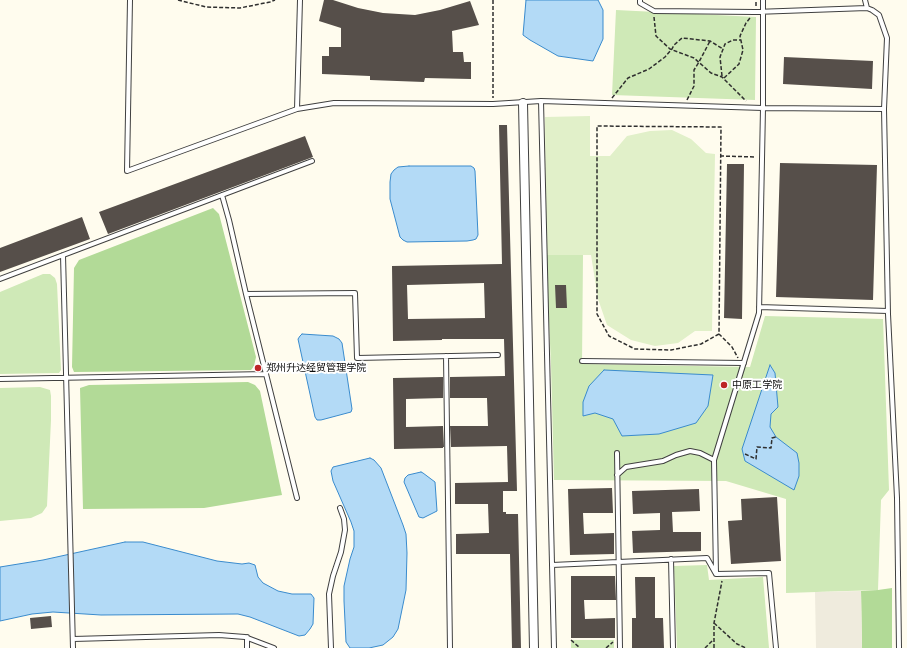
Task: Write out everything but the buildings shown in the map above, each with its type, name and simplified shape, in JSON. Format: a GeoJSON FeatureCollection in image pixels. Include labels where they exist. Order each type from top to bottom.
{"type":"FeatureCollection","features":[{"type":"Feature","properties":{"kind":"street"},"geometry":{"type":"LineString","coordinates":[[522,102],[534,648]]}},
{"type":"Feature","properties":{"kind":"lane"},"geometry":{"type":"LineString","coordinates":[[130,0],[127,171],[298,109],[334,102],[493,104],[541,101],[753,108],[884,109]]}},
{"type":"Feature","properties":{"kind":"lane"},"geometry":{"type":"LineString","coordinates":[[298,109],[300,0]]}},
{"type":"Feature","properties":{"kind":"lane"},"geometry":{"type":"LineString","coordinates":[[640,0],[640,3],[654,11],[762,12],[867,8],[879,15],[887,38],[884,109],[888,311],[897,498],[899,648]]}},
{"type":"Feature","properties":{"kind":"lane"},"geometry":{"type":"LineString","coordinates":[[716,574],[714,460],[742,363],[759,313],[763,108],[763,0]]}},
{"type":"Feature","properties":{"kind":"lane"},"geometry":{"type":"LineString","coordinates":[[865,0],[867,8]]}},
{"type":"Feature","properties":{"kind":"lane"},"geometry":{"type":"LineString","coordinates":[[541,101],[554,648]]}},
{"type":"Feature","properties":{"kind":"lane"},"geometry":{"type":"LineString","coordinates":[[0,279],[312,161]]}},
{"type":"Feature","properties":{"kind":"lane"},"geometry":{"type":"LineString","coordinates":[[222,195],[297,498]]}},
{"type":"Feature","properties":{"kind":"lane"},"geometry":{"type":"LineString","coordinates":[[63,255],[73,648]]}},
{"type":"Feature","properties":{"kind":"lane"},"geometry":{"type":"LineString","coordinates":[[246,294],[355,293],[357,358],[498,355]]}},
{"type":"Feature","properties":{"kind":"lane"},"geometry":{"type":"LineString","coordinates":[[759,307],[888,311]]}},
{"type":"Feature","properties":{"kind":"lane"},"geometry":{"type":"LineString","coordinates":[[446,356],[450,648]]}},
{"type":"Feature","properties":{"kind":"lane"},"geometry":{"type":"LineString","coordinates":[[582,361],[742,363]]}},
{"type":"Feature","properties":{"kind":"lane"},"geometry":{"type":"LineString","coordinates":[[0,379],[266,374]]}},
{"type":"Feature","properties":{"kind":"lane"},"geometry":{"type":"LineString","coordinates":[[617,475],[626,467],[663,461],[690,451],[700,453],[714,460]]}},
{"type":"Feature","properties":{"kind":"lane"},"geometry":{"type":"LineString","coordinates":[[617,453],[620,648]]}},
{"type":"Feature","properties":{"kind":"lane"},"geometry":{"type":"LineString","coordinates":[[331,648],[329,594],[341,552],[345,530],[344,519],[340,508]]}},
{"type":"Feature","properties":{"kind":"lane"},"geometry":{"type":"LineString","coordinates":[[552,564],[707,558],[716,574]]}},
{"type":"Feature","properties":{"kind":"lane"},"geometry":{"type":"LineString","coordinates":[[671,559],[673,648]]}},
{"type":"Feature","properties":{"kind":"lane"},"geometry":{"type":"LineString","coordinates":[[716,574],[769,573],[776,648]]}},
{"type":"Feature","properties":{"kind":"lane"},"geometry":{"type":"LineString","coordinates":[[73,639],[219,635],[247,637],[274,648]]}},
{"type":"Feature","properties":{"kind":"lane"},"geometry":{"type":"LineString","coordinates":[[247,637],[247,648]]}},
{"type":"Feature","properties":{"kind":"path"},"geometry":{"type":"LineString","coordinates":[[178,0],[206,7],[240,8],[276,0]]}},
{"type":"Feature","properties":{"kind":"path"},"geometry":{"type":"LineString","coordinates":[[493,0],[493,104]]}},
{"type":"Feature","properties":{"kind":"path"},"geometry":{"type":"LineString","coordinates":[[654,11],[656,36],[670,49],[694,58],[711,72],[723,77],[753,108]]}},
{"type":"Feature","properties":{"kind":"path"},"geometry":{"type":"LineString","coordinates":[[723,77],[739,64],[743,50],[740,36],[746,23],[755,12]]}},
{"type":"Feature","properties":{"kind":"path"},"geometry":{"type":"LineString","coordinates":[[607,103],[628,78],[649,69],[682,38],[710,41],[723,49]]}},
{"type":"Feature","properties":{"kind":"path"},"geometry":{"type":"LineString","coordinates":[[723,77],[720,56],[725,44],[733,40],[741,40]]}},
{"type":"Feature","properties":{"kind":"path"},"geometry":{"type":"LineString","coordinates":[[684,106],[694,86],[694,70],[710,41]]}},
{"type":"Feature","properties":{"kind":"path"},"geometry":{"type":"LineString","coordinates":[[719,334],[701,344],[671,350],[657,350],[635,349],[610,336],[606,330],[597,314],[597,126],[721,127],[719,334],[732,347],[742,363]]}},
{"type":"Feature","properties":{"kind":"path"},"geometry":{"type":"LineString","coordinates":[[720,156],[762,157]]}},
{"type":"Feature","properties":{"kind":"path"},"geometry":{"type":"LineString","coordinates":[[744,454],[756,459],[758,447],[771,448],[772,438],[776,437]]}},
{"type":"Feature","properties":{"kind":"path"},"geometry":{"type":"LineString","coordinates":[[714,648],[714,623],[723,574]]}},
{"type":"Feature","properties":{"kind":"path"},"geometry":{"type":"LineString","coordinates":[[714,623],[737,644],[746,648]]}},
{"type":"Feature","properties":{"kind":"path"},"geometry":{"type":"LineString","coordinates":[[606,648],[620,637]]}},
{"type":"Feature","properties":{"kind":"path"},"geometry":{"type":"LineString","coordinates":[[705,648],[714,639]]}},
{"type":"Feature","properties":{"kind":"path"},"geometry":{"type":"LineString","coordinates":[[571,640],[580,648]]}},
{"type":"Feature","properties":{"kind":"green space"},"geometry":{"type":"Polygon","coordinates":[[[616,10],[756,17],[755,100],[612,95],[616,10]]]}},
{"type":"Feature","properties":{"kind":"green space"},"geometry":{"type":"Polygon","coordinates":[[[590,116],[590,156],[610,156],[627,136],[650,131],[672,130],[691,139],[706,153],[715,154],[712,331],[695,331],[678,343],[655,346],[631,340],[607,325],[598,299],[591,255],[546,255],[545,117],[590,116]]]}},
{"type":"Feature","properties":{"kind":"green space"},"geometry":{"type":"Polygon","coordinates":[[[213,208],[219,214],[256,357],[254,366],[251,370],[74,372],[72,367],[74,268],[79,260],[213,208]]]}},
{"type":"Feature","properties":{"kind":"green space"},"geometry":{"type":"Polygon","coordinates":[[[546,255],[583,255],[582,364],[750,367],[765,316],[883,319],[889,490],[881,500],[878,590],[786,593],[786,499],[726,481],[554,480],[546,255]]]}},
{"type":"Feature","properties":{"kind":"green space"},"geometry":{"type":"Polygon","coordinates":[[[43,274],[50,274],[55,278],[57,284],[61,370],[59,373],[0,374],[0,292],[43,274]]]}},
{"type":"Feature","properties":{"kind":"green space"},"geometry":{"type":"Polygon","coordinates":[[[248,382],[255,385],[260,391],[282,495],[204,508],[83,509],[80,388],[89,385],[248,382]]]}},
{"type":"Feature","properties":{"kind":"green space"},"geometry":{"type":"Polygon","coordinates":[[[40,387],[50,390],[51,396],[47,506],[42,513],[31,518],[0,521],[0,388],[40,387]]]}},
{"type":"Feature","properties":{"kind":"green space"},"geometry":{"type":"Polygon","coordinates":[[[707,565],[709,580],[763,577],[769,648],[677,648],[674,566],[707,565]]]}},
{"type":"Feature","properties":{"kind":"green space"},"geometry":{"type":"Polygon","coordinates":[[[892,588],[892,648],[862,648],[861,591],[892,588]]]}},
{"type":"Feature","properties":{"kind":"green space"},"geometry":{"type":"Polygon","coordinates":[[[571,640],[614,640],[614,648],[571,648],[571,640]]]}},
{"type":"Feature","properties":{"kind":"shaded area"},"geometry":{"type":"Polygon","coordinates":[[[861,591],[862,648],[816,648],[815,592],[861,591]]]}},
{"type":"Feature","properties":{"kind":"water"},"geometry":{"type":"Polygon","coordinates":[[[526,0],[598,0],[603,10],[603,39],[593,61],[558,56],[523,35],[526,0]]]}},
{"type":"Feature","properties":{"kind":"water"},"geometry":{"type":"Polygon","coordinates":[[[471,166],[474,168],[478,235],[476,239],[467,241],[407,242],[400,237],[390,199],[391,174],[398,167],[471,166]]]}},
{"type":"Feature","properties":{"kind":"water"},"geometry":{"type":"Polygon","coordinates":[[[302,334],[333,336],[339,339],[342,343],[352,409],[351,412],[321,420],[317,420],[315,417],[298,339],[302,334]]]}},
{"type":"Feature","properties":{"kind":"water"},"geometry":{"type":"Polygon","coordinates":[[[770,365],[775,373],[778,407],[771,414],[770,427],[776,437],[797,453],[799,476],[794,490],[745,461],[742,449],[770,365]]]}},
{"type":"Feature","properties":{"kind":"water"},"geometry":{"type":"Polygon","coordinates":[[[604,370],[713,375],[708,406],[696,423],[659,434],[622,436],[613,419],[595,413],[583,416],[583,402],[589,386],[604,370]]]}},
{"type":"Feature","properties":{"kind":"water"},"geometry":{"type":"Polygon","coordinates":[[[370,458],[374,460],[381,468],[406,534],[406,590],[398,629],[393,637],[383,645],[369,648],[350,648],[346,642],[344,586],[354,547],[354,531],[333,481],[331,471],[333,467],[370,458]]]}},
{"type":"Feature","properties":{"kind":"water"},"geometry":{"type":"Polygon","coordinates":[[[421,472],[435,482],[437,511],[423,518],[419,517],[404,482],[408,475],[421,472]]]}},
{"type":"Feature","properties":{"kind":"water"},"geometry":{"type":"Polygon","coordinates":[[[125,542],[143,542],[217,561],[242,564],[249,563],[255,565],[258,577],[263,583],[278,591],[292,594],[311,594],[314,598],[313,624],[305,635],[299,636],[250,617],[238,614],[101,615],[53,612],[32,614],[0,621],[0,567],[43,560],[125,542]]]}},
{"type":"Feature","properties":{"kind":"place","name":"郑州升达经贸管理学院"},"geometry":{"type":"Point","coordinates":[258,368]}},
{"type":"Feature","properties":{"kind":"place","name":"中原工学院"},"geometry":{"type":"Point","coordinates":[724,385]}}]}
